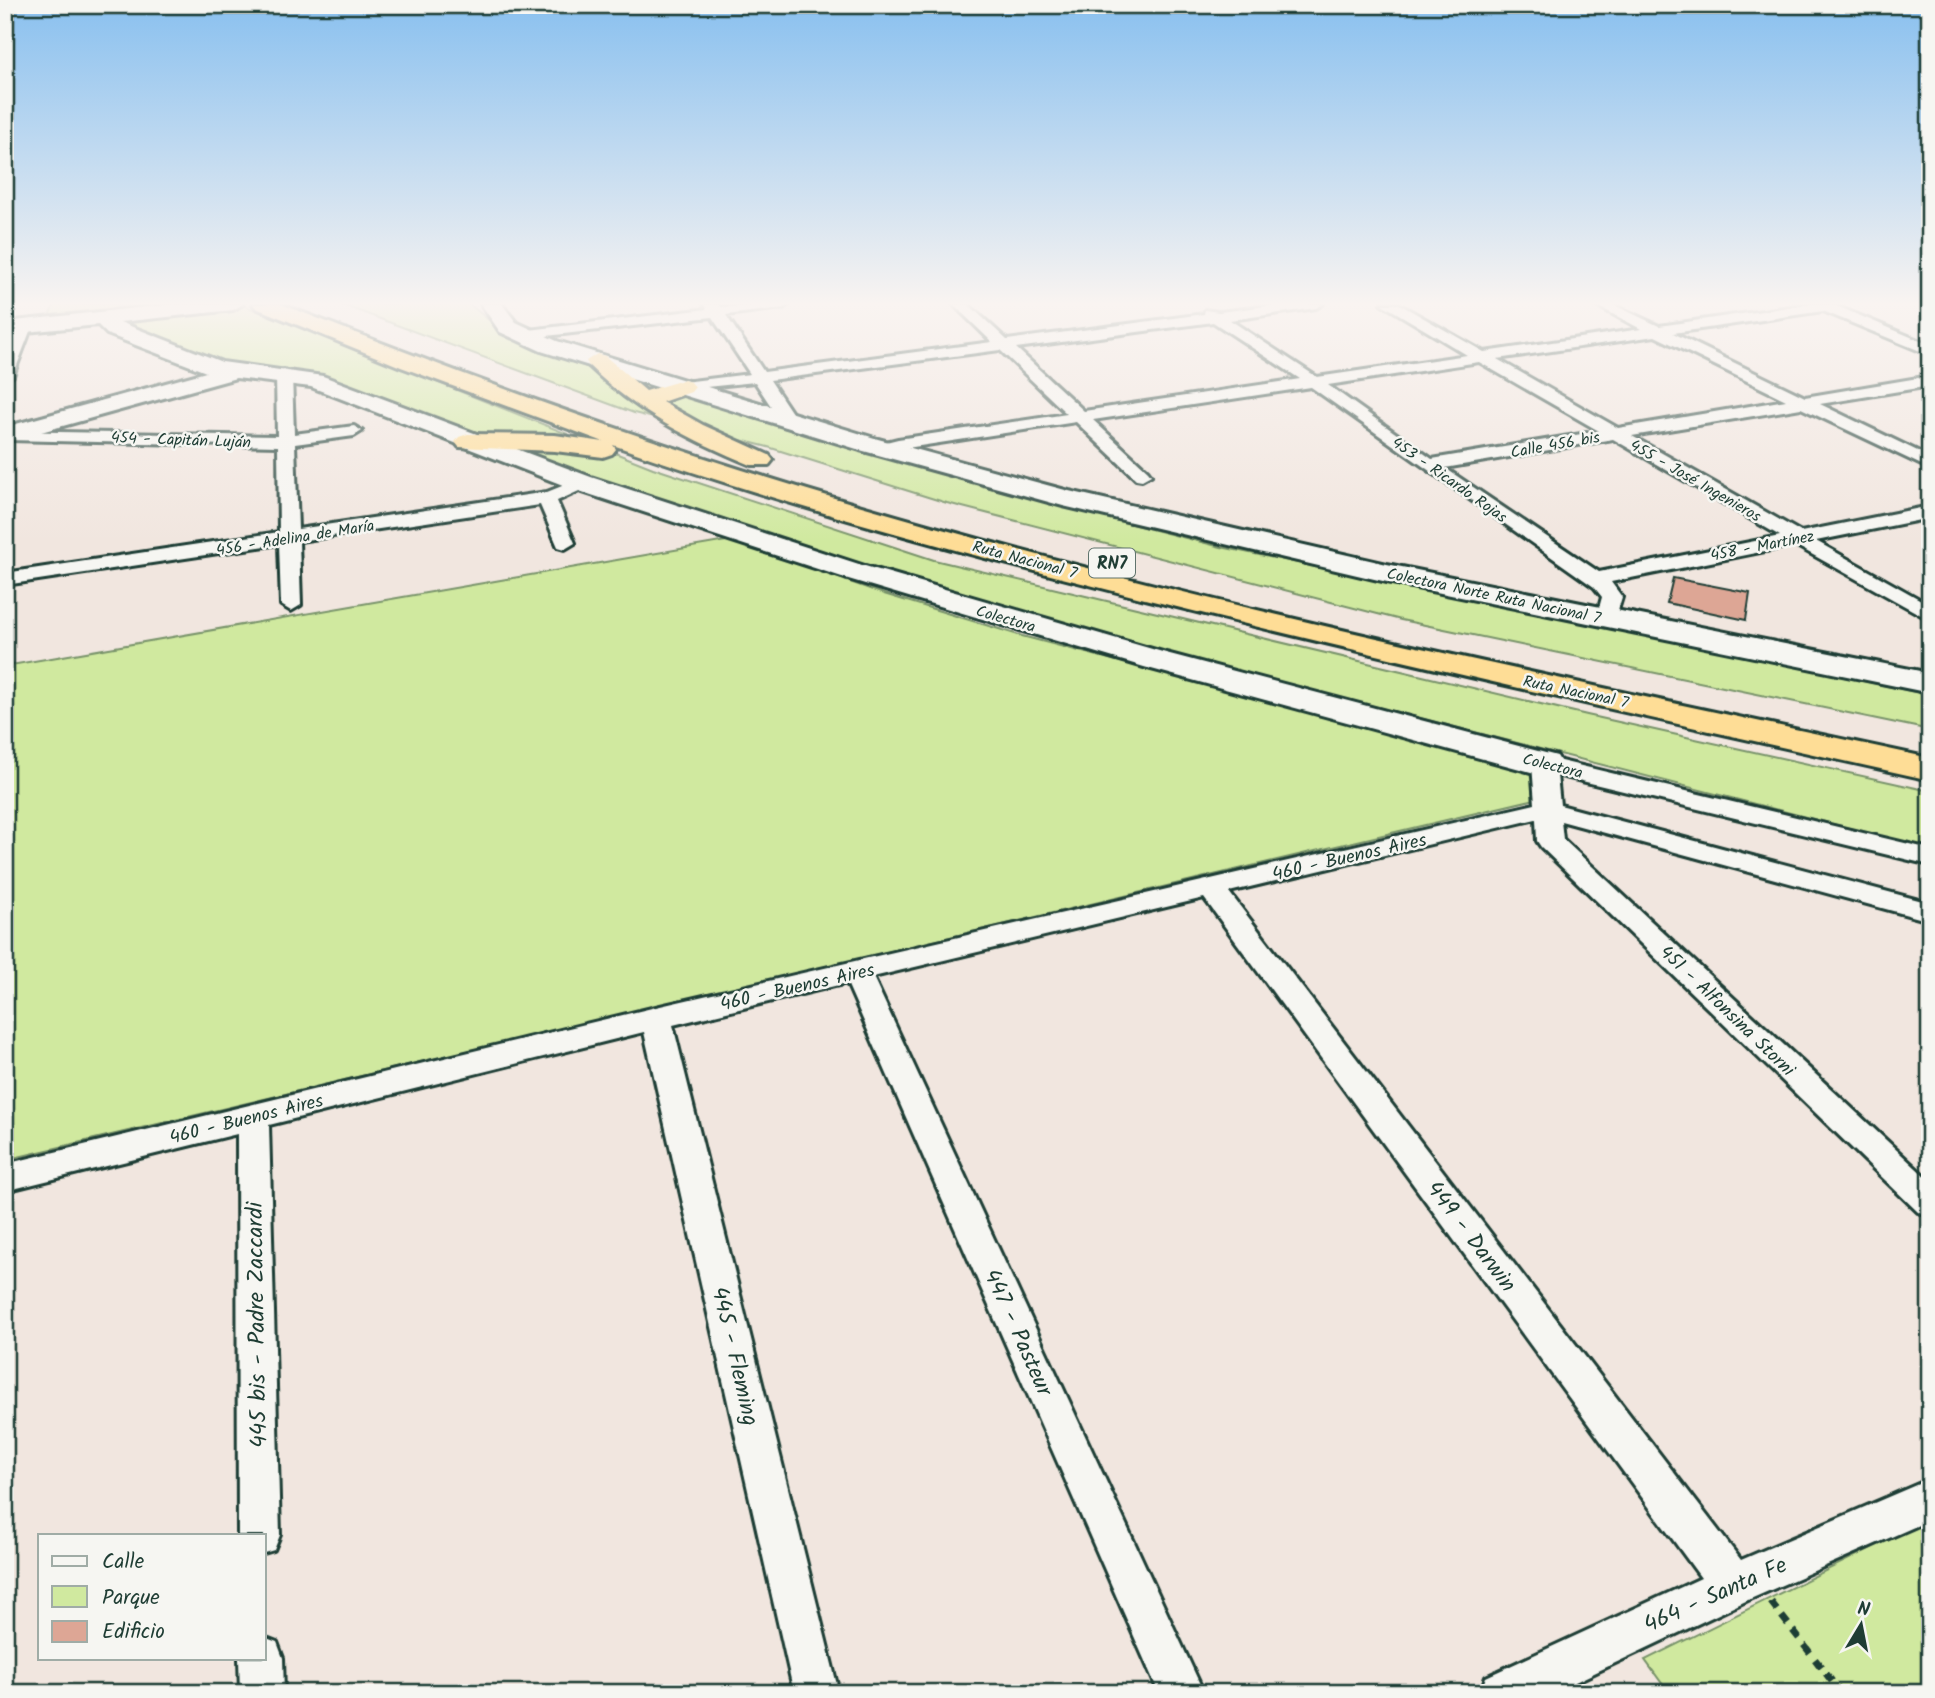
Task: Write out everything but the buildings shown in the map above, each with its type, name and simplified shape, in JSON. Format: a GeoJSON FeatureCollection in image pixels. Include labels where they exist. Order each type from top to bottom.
{"type":"FeatureCollection","features":[{"type":"Feature","properties":{"kind":"highway","name":"Ruta Nacional 7"},"geometry":{"type":"LineString","coordinates":[[467,383],[537,410],[719,470],[941,537],[1298,630],[1930,769]]}},
{"type":"Feature","properties":{"kind":"highway","name":"Ruta Nacional 7"},"geometry":{"type":"LineString","coordinates":[[515,383],[804,478],[1046,546],[1309,613],[1930,747]]}},
{"type":"Feature","properties":{"kind":"highway"},"geometry":{"type":"LineString","coordinates":[[617,383],[695,432],[804,478]]}},
{"type":"Feature","properties":{"kind":"highway"},"geometry":{"type":"LineString","coordinates":[[646,403],[659,393],[683,387]]}},
{"type":"Feature","properties":{"kind":"highway"},"geometry":{"type":"LineString","coordinates":[[468,442],[555,443],[719,470]]}},
{"type":"Feature","properties":{"kind":"street"},"geometry":{"type":"LineString","coordinates":[[7,435],[192,383]]}},
{"type":"Feature","properties":{"kind":"street"},"geometry":{"type":"LineString","coordinates":[[284,383],[291,605]]}},
{"type":"Feature","properties":{"kind":"street","name":"Colectora"},"geometry":{"type":"LineString","coordinates":[[318,383],[337,388],[468,442],[582,483],[1003,618],[1544,764],[1930,857]]}},
{"type":"Feature","properties":{"kind":"street"},"geometry":{"type":"LineString","coordinates":[[671,383],[880,449],[1079,416],[1305,383]]}},
{"type":"Feature","properties":{"kind":"street"},"geometry":{"type":"LineString","coordinates":[[683,387],[712,383]]}},
{"type":"Feature","properties":{"kind":"street"},"geometry":{"type":"LineString","coordinates":[[763,383],[790,422]]}},
{"type":"Feature","properties":{"kind":"street"},"geometry":{"type":"LineString","coordinates":[[1044,383],[1142,475]]}},
{"type":"Feature","properties":{"kind":"street","name":"453 - Ricardo Rojas"},"geometry":{"type":"LineString","coordinates":[[1316,383],[1429,466],[1609,589],[1612,597],[1607,619]]}},
{"type":"Feature","properties":{"kind":"street","name":"455 - José Ingenieros"},"geometry":{"type":"LineString","coordinates":[[1528,383],[1930,614]]}},
{"type":"Feature","properties":{"kind":"street"},"geometry":{"type":"LineString","coordinates":[[1762,383],[1930,464]]}},
{"type":"Feature","properties":{"kind":"street","name":"Calle 456 bis"},"geometry":{"type":"LineString","coordinates":[[1429,466],[1916,383]]}},
{"type":"Feature","properties":{"kind":"street","name":"454 - Capitán Luján"},"geometry":{"type":"LineString","coordinates":[[7,435],[284,440],[354,431]]}},
{"type":"Feature","properties":{"kind":"street","name":"Colectora Norte Ruta Nacional 7"},"geometry":{"type":"LineString","coordinates":[[880,449],[1219,536],[1607,619],[1930,683]]}},
{"type":"Feature","properties":{"kind":"street","name":"456 - Adelina de María"},"geometry":{"type":"LineString","coordinates":[[5,579],[547,498],[563,494],[582,483]]}},
{"type":"Feature","properties":{"kind":"street"},"geometry":{"type":"LineString","coordinates":[[547,498],[565,543]]}},
{"type":"Feature","properties":{"kind":"street","name":"458 - Martínez"},"geometry":{"type":"LineString","coordinates":[[1595,579],[1930,512]]}},
{"type":"Feature","properties":{"kind":"street"},"geometry":{"type":"LineString","coordinates":[[1544,764],[1547,809],[1930,912]]}},
{"type":"Feature","properties":{"kind":"street","name":"460 - Buenos Aires"},"geometry":{"type":"LineString","coordinates":[[5,1178],[656,1018],[1547,809]]}},
{"type":"Feature","properties":{"kind":"street","name":"451 - Alfonsina Storni"},"geometry":{"type":"LineString","coordinates":[[1547,809],[1550,841],[1930,1202]]}},
{"type":"Feature","properties":{"kind":"street","name":"449 - Darwin"},"geometry":{"type":"LineString","coordinates":[[1211,888],[1742,1580]]}},
{"type":"Feature","properties":{"kind":"street","name":"447 - Pasteur"},"geometry":{"type":"LineString","coordinates":[[856,972],[1182,1693]]}},
{"type":"Feature","properties":{"kind":"street","name":"445 - Fleming"},"geometry":{"type":"LineString","coordinates":[[656,1018],[817,1693]]}},
{"type":"Feature","properties":{"kind":"street","name":"445 bis - Padre Zaccardi"},"geometry":{"type":"LineString","coordinates":[[253,1115],[259,1534]]}},
{"type":"Feature","properties":{"kind":"street","name":"464 - Santa Fe"},"geometry":{"type":"LineString","coordinates":[[1502,1693],[1742,1580],[1930,1499]]}},
{"type":"Feature","properties":{"kind":"street"},"geometry":{"type":"LineString","coordinates":[[261,1660],[262,1693]]}},
{"type":"Feature","properties":{"kind":"path"},"geometry":{"type":"LineString","coordinates":[[1742,1580],[1841,1693]]}},
{"type":"Feature","properties":{"kind":"green space"},"geometry":{"type":"Polygon","coordinates":[[[338,383],[440,383],[653,468],[934,560],[1587,715],[1930,791],[1930,849],[1015,614],[679,510],[338,383]]]}},
{"type":"Feature","properties":{"kind":"green space"},"geometry":{"type":"Polygon","coordinates":[[[554,383],[641,383],[991,488],[1221,547],[1930,695],[1930,730],[1401,620],[947,503],[768,447],[634,413],[554,383]]]}},
{"type":"Feature","properties":{"kind":"green space"},"geometry":{"type":"Polygon","coordinates":[[[732,540],[884,594],[1022,636],[1538,772],[1544,797],[5,1160],[5,666],[732,540]]]}},
{"type":"Feature","properties":{"kind":"green space"},"geometry":{"type":"Polygon","coordinates":[[[1930,1519],[1930,1693],[1669,1693],[1645,1660],[1930,1519]]]}}]}
